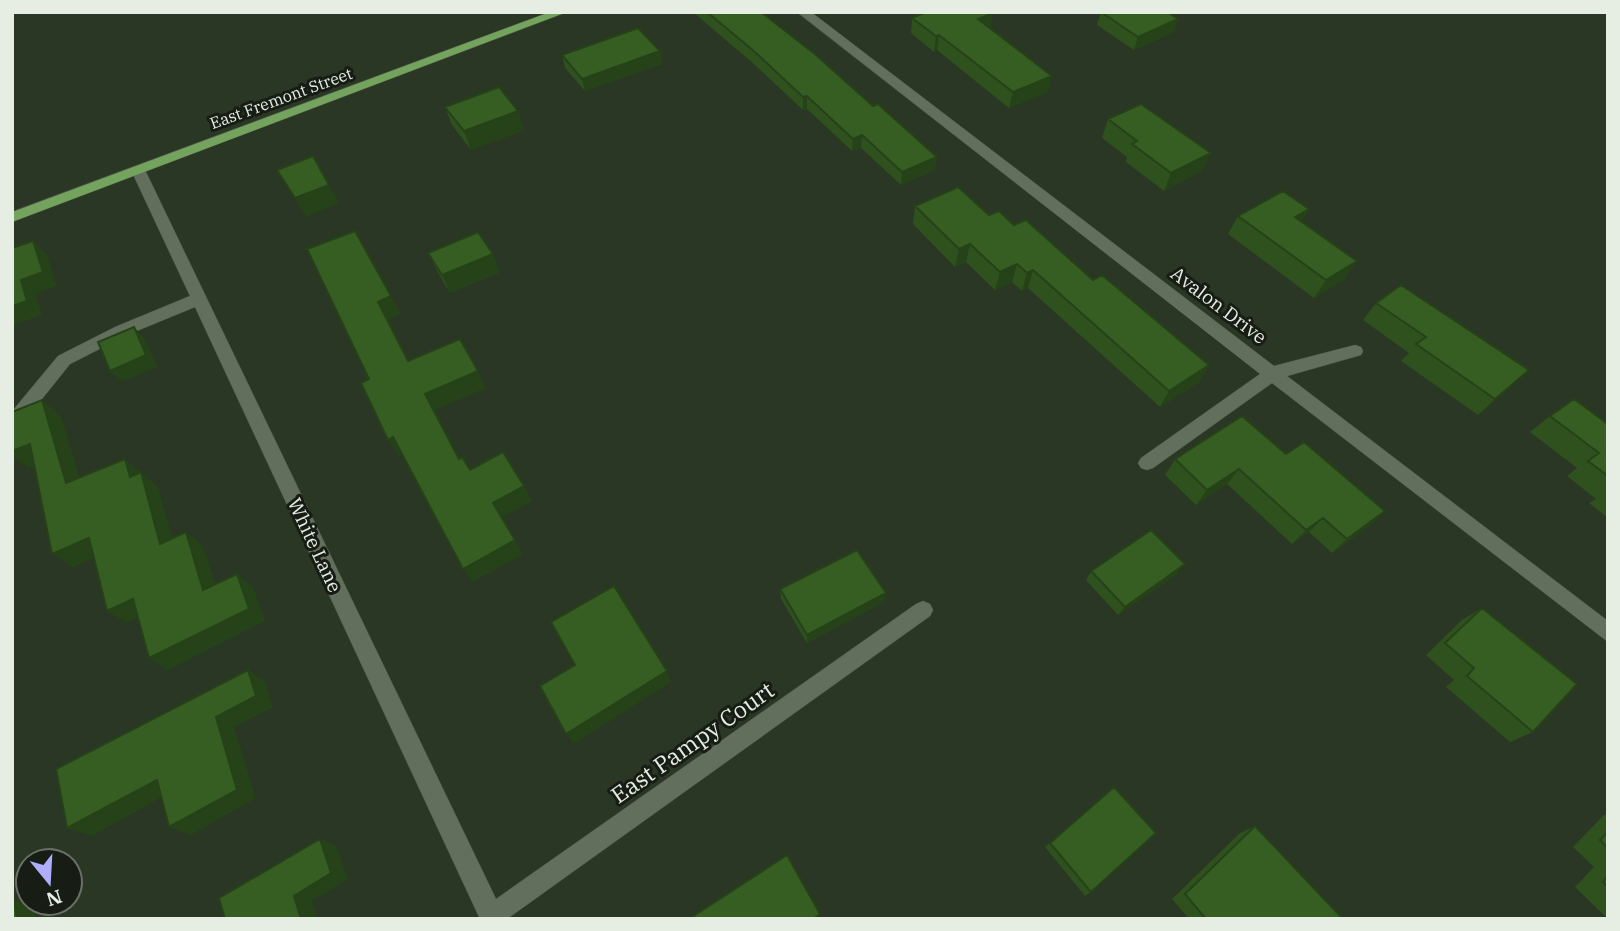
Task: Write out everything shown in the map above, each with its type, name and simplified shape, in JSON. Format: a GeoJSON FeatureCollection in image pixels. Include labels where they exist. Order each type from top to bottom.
{"type":"FeatureCollection","features":[{"type":"Feature","properties":{"kind":"main road","name":"East Fremont Street"},"geometry":{"type":"LineString","coordinates":[[12,217],[561,12]]}},
{"type":"Feature","properties":{"kind":"street","name":"Avalon Drive"},"geometry":{"type":"LineString","coordinates":[[803,12],[1608,634]]}},
{"type":"Feature","properties":{"kind":"street","name":"White Lane"},"geometry":{"type":"LineString","coordinates":[[138,170],[492,917]]}},
{"type":"Feature","properties":{"kind":"street"},"geometry":{"type":"LineString","coordinates":[[20,414],[64,360],[121,331],[199,299]]}},
{"type":"Feature","properties":{"kind":"street"},"geometry":{"type":"LineString","coordinates":[[1147,463],[1273,373],[1355,351]]}},
{"type":"Feature","properties":{"kind":"street","name":"East Pampy Court"},"geometry":{"type":"LineString","coordinates":[[492,917],[923,610]]}},
{"type":"Feature","properties":{"kind":"building"},"geometry":{"type":"Polygon","coordinates":[[[707,12],[761,12],[816,55],[873,106],[878,104],[937,157],[902,172],[862,135],[853,139],[807,96],[803,97],[707,12]]]}},
{"type":"Feature","properties":{"kind":"building"},"geometry":{"type":"Polygon","coordinates":[[[926,12],[992,12],[978,19],[1052,76],[1013,92],[939,35],[936,36],[912,18],[926,12]]]}},
{"type":"Feature","properties":{"kind":"building"},"geometry":{"type":"Polygon","coordinates":[[[1101,12],[1167,12],[1178,19],[1138,37],[1101,12]]]}},
{"type":"Feature","properties":{"kind":"building"},"geometry":{"type":"Polygon","coordinates":[[[638,28],[660,51],[582,79],[562,55],[638,28]]]}},
{"type":"Feature","properties":{"kind":"building"},"geometry":{"type":"Polygon","coordinates":[[[499,87],[518,111],[464,131],[445,107],[499,87]]]}},
{"type":"Feature","properties":{"kind":"building"},"geometry":{"type":"Polygon","coordinates":[[[1141,104],[1211,153],[1171,173],[1132,144],[1137,141],[1108,119],[1141,104]]]}},
{"type":"Feature","properties":{"kind":"building"},"geometry":{"type":"Polygon","coordinates":[[[313,156],[329,185],[295,198],[277,170],[313,156]]]}},
{"type":"Feature","properties":{"kind":"building"},"geometry":{"type":"Polygon","coordinates":[[[958,187],[989,215],[999,211],[1014,225],[1026,220],[1093,280],[1102,275],[1209,365],[1169,391],[1033,270],[1027,273],[1017,264],[1000,272],[970,244],[959,249],[915,206],[958,187]]]}},
{"type":"Feature","properties":{"kind":"building"},"geometry":{"type":"Polygon","coordinates":[[[1283,191],[1309,209],[1295,217],[1357,261],[1326,280],[1238,216],[1283,191]]]}},
{"type":"Feature","properties":{"kind":"building"},"geometry":{"type":"Polygon","coordinates":[[[355,231],[391,296],[378,302],[408,361],[460,339],[478,371],[425,394],[459,459],[462,457],[470,470],[503,452],[524,486],[493,503],[515,540],[463,569],[393,437],[388,440],[361,383],[369,379],[307,249],[355,231]]]}},
{"type":"Feature","properties":{"kind":"building"},"geometry":{"type":"Polygon","coordinates":[[[478,232],[493,254],[442,275],[428,253],[478,232]]]}},
{"type":"Feature","properties":{"kind":"building"},"geometry":{"type":"Polygon","coordinates":[[[33,241],[43,272],[21,280],[27,301],[12,306],[12,248],[33,241]]]}},
{"type":"Feature","properties":{"kind":"building"},"geometry":{"type":"Polygon","coordinates":[[[1401,285],[1529,370],[1495,399],[1416,344],[1426,337],[1376,303],[1401,285]]]}},
{"type":"Feature","properties":{"kind":"building"},"geometry":{"type":"Polygon","coordinates":[[[134,327],[146,355],[110,371],[98,342],[134,327]]]}},
{"type":"Feature","properties":{"kind":"building"},"geometry":{"type":"Polygon","coordinates":[[[1574,399],[1608,424],[1608,476],[1588,461],[1599,453],[1550,416],[1574,399]]]}},
{"type":"Feature","properties":{"kind":"building"},"geometry":{"type":"Polygon","coordinates":[[[42,400],[66,483],[125,459],[130,477],[141,472],[160,544],[186,532],[203,590],[237,574],[249,609],[149,658],[133,599],[107,611],[89,538],[52,554],[30,444],[12,451],[12,412],[42,400]]]}},
{"type":"Feature","properties":{"kind":"building"},"geometry":{"type":"Polygon","coordinates":[[[1242,416],[1286,454],[1304,442],[1385,511],[1347,539],[1323,518],[1306,530],[1239,469],[1207,490],[1175,459],[1242,416]]]}},
{"type":"Feature","properties":{"kind":"building"},"geometry":{"type":"Polygon","coordinates":[[[1151,530],[1185,564],[1125,607],[1091,571],[1151,530]]]}},
{"type":"Feature","properties":{"kind":"building"},"geometry":{"type":"Polygon","coordinates":[[[857,550],[886,593],[807,635],[780,589],[857,550]]]}},
{"type":"Feature","properties":{"kind":"building"},"geometry":{"type":"Polygon","coordinates":[[[614,586],[667,671],[566,734],[540,686],[575,665],[551,622],[614,586]]]}},
{"type":"Feature","properties":{"kind":"building"},"geometry":{"type":"Polygon","coordinates":[[[1482,608],[1577,684],[1533,732],[1467,676],[1474,668],[1445,643],[1482,608]]]}},
{"type":"Feature","properties":{"kind":"building"},"geometry":{"type":"Polygon","coordinates":[[[248,670],[256,696],[216,717],[237,790],[169,827],[157,780],[67,828],[56,769],[248,670]]]}},
{"type":"Feature","properties":{"kind":"building"},"geometry":{"type":"Polygon","coordinates":[[[1114,787],[1156,833],[1091,892],[1050,843],[1114,787]]]}},
{"type":"Feature","properties":{"kind":"building"},"geometry":{"type":"Polygon","coordinates":[[[1255,826],[1343,919],[1206,919],[1185,894],[1255,826]]]}},
{"type":"Feature","properties":{"kind":"building"},"geometry":{"type":"Polygon","coordinates":[[[1608,832],[1608,848],[1600,840],[1608,832]]]}},
{"type":"Feature","properties":{"kind":"building"},"geometry":{"type":"Polygon","coordinates":[[[320,839],[331,873],[294,896],[301,919],[225,919],[219,898],[320,839]]]}},
{"type":"Feature","properties":{"kind":"building"},"geometry":{"type":"Polygon","coordinates":[[[787,855],[820,914],[813,919],[689,919],[787,855]]]}},
{"type":"Feature","properties":{"kind":"building"},"geometry":{"type":"Polygon","coordinates":[[[14,900],[14,917],[17,919],[12,919],[14,900]]]}}]}
